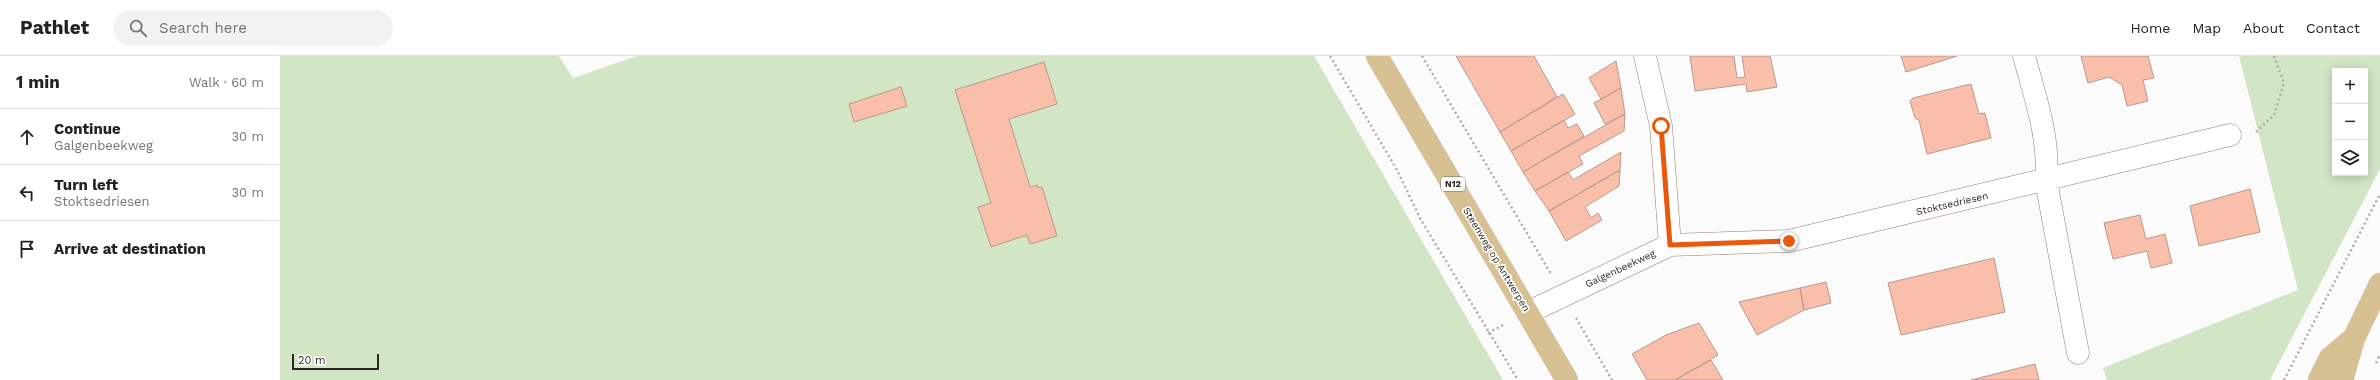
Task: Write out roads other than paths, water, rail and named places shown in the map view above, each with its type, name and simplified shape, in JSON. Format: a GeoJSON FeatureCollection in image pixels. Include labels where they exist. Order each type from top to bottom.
{"type":"FeatureCollection","features":[{"type":"Feature","properties":{"kind":"main road","name":"Steenweg op Antwerpen"},"geometry":{"type":"LineString","coordinates":[[1377,56],[1529,312],[1567,380]]}},
{"type":"Feature","properties":{"kind":"main road"},"geometry":{"type":"LineString","coordinates":[[2342,380],[2354,338],[2380,284]]}},
{"type":"Feature","properties":{"kind":"main road"},"geometry":{"type":"LineString","coordinates":[[2319,380],[2330,358],[2354,338]]}},
{"type":"Feature","properties":{"kind":"street"},"geometry":{"type":"LineString","coordinates":[[1645,56],[1661,126],[1670,245]]}},
{"type":"Feature","properties":{"kind":"street"},"geometry":{"type":"LineString","coordinates":[[2024,56],[2046,139],[2048,160],[2046,180],[2078,354]]}},
{"type":"Feature","properties":{"kind":"street","name":"Stoktsedriesen"},"geometry":{"type":"LineString","coordinates":[[1670,245],[1789,241],[2230,135]]}},
{"type":"Feature","properties":{"kind":"street","name":"Galgenbeekweg"},"geometry":{"type":"LineString","coordinates":[[1529,312],[1563,294],[1670,245]]}}]}
